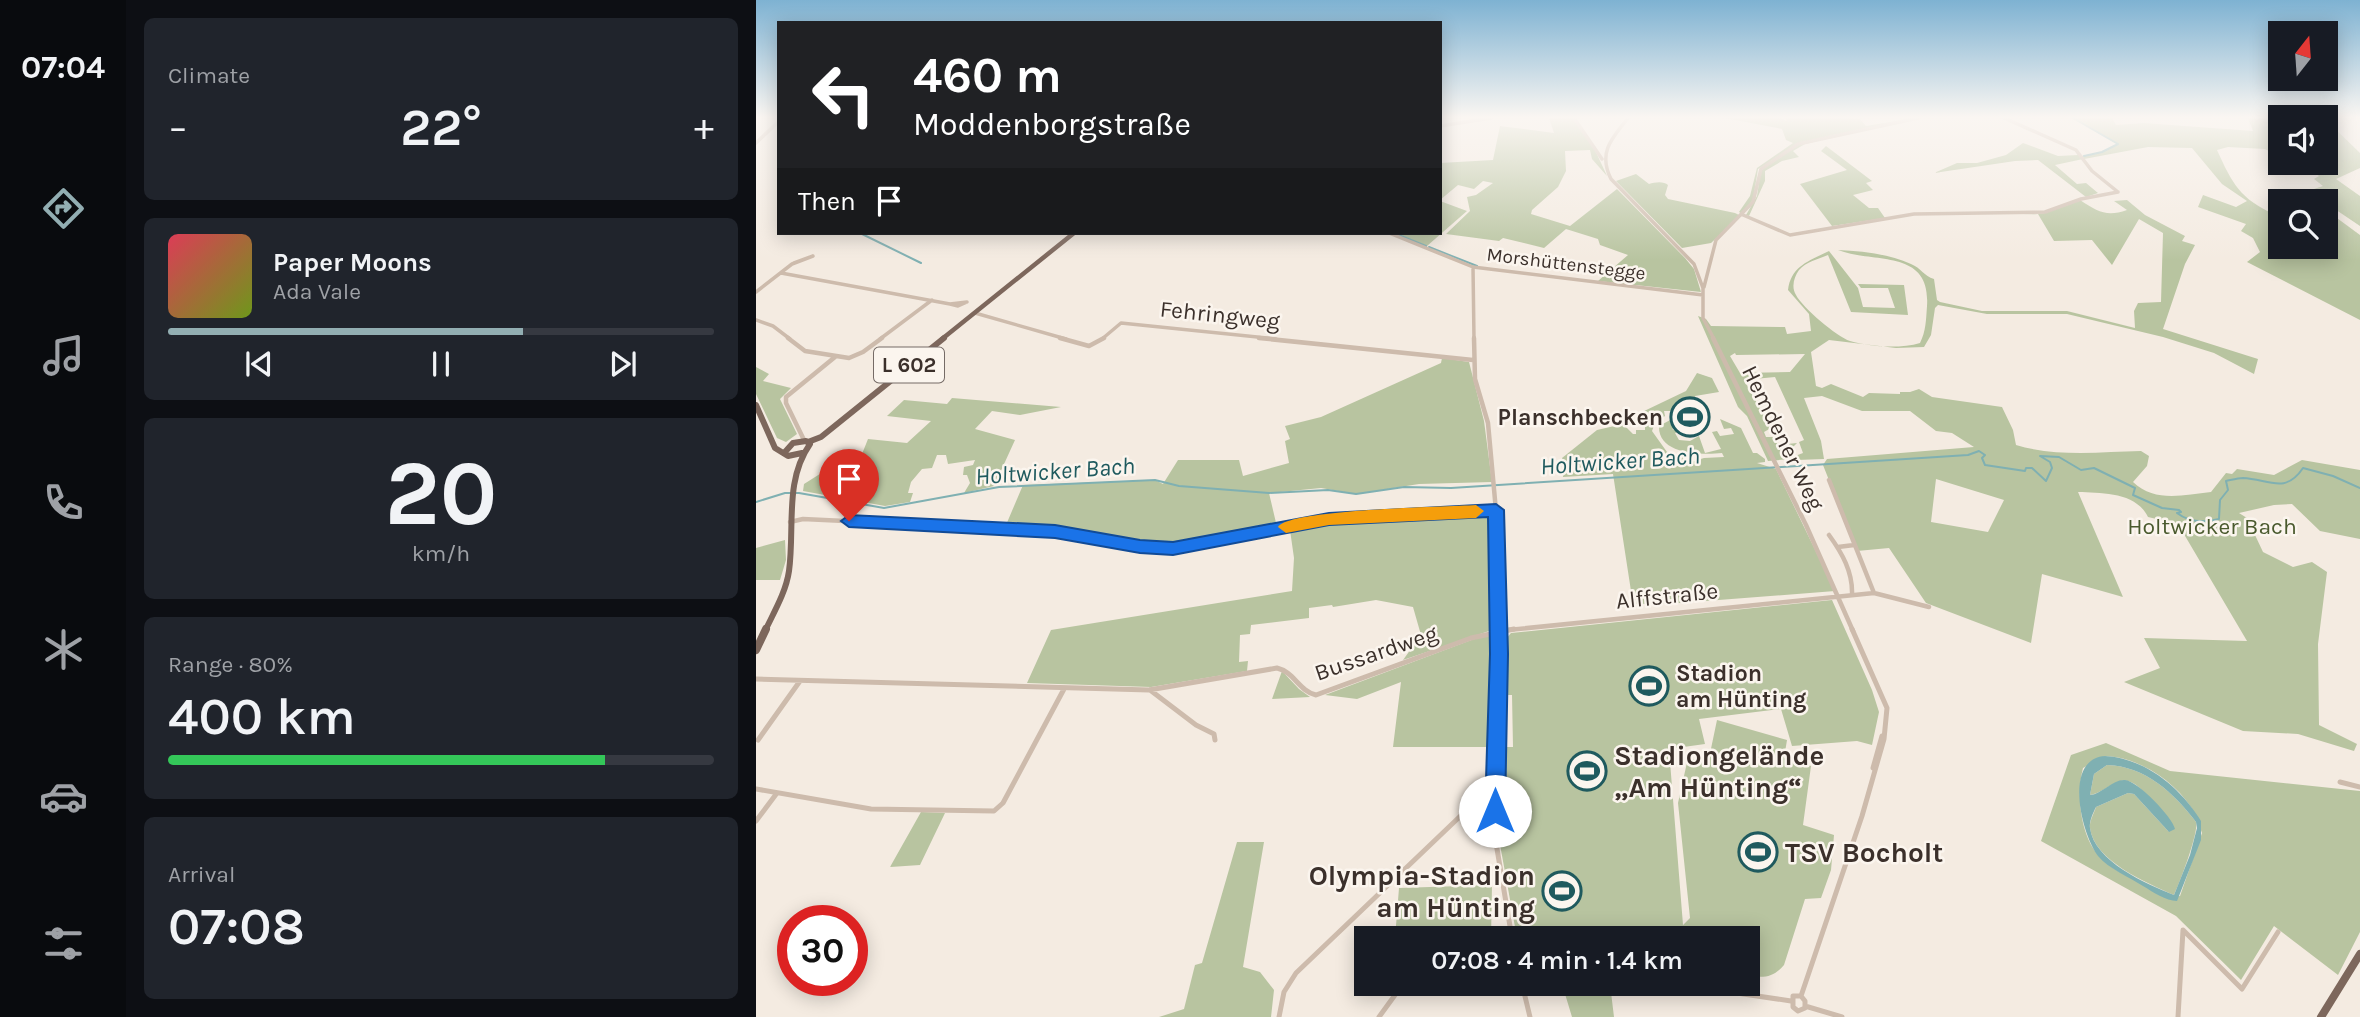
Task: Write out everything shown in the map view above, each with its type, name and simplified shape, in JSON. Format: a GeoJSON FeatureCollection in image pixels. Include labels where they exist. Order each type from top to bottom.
{"type":"FeatureCollection","features":[{"type":"Feature","properties":{"kind":"main road","name":"L 602"},"geometry":{"type":"LineString","coordinates":[[793,456],[806,445],[823,440],[844,418],[1072,235]]}},
{"type":"Feature","properties":{"kind":"main road"},"geometry":{"type":"LineString","coordinates":[[756,407],[775,448],[793,456],[798,473]]}},
{"type":"Feature","properties":{"kind":"main road","name":"L 602"},"geometry":{"type":"LineString","coordinates":[[793,443],[806,445]]}},
{"type":"Feature","properties":{"kind":"main road"},"geometry":{"type":"LineString","coordinates":[[774,444],[782,447],[793,443]]}},
{"type":"Feature","properties":{"kind":"main road"},"geometry":{"type":"LineString","coordinates":[[785,452],[793,443]]}},
{"type":"Feature","properties":{"kind":"main road"},"geometry":{"type":"LineString","coordinates":[[756,650],[782,596],[789,572],[792,493],[806,445]]}},
{"type":"Feature","properties":{"kind":"main road"},"geometry":{"type":"LineString","coordinates":[[2321,1017],[2360,954]]}},
{"type":"Feature","properties":{"kind":"street"},"geometry":{"type":"LineString","coordinates":[[1605,165],[1611,179],[1694,264],[1703,288]]}},
{"type":"Feature","properties":{"kind":"street"},"geometry":{"type":"LineString","coordinates":[[1703,288],[1716,240],[1754,202],[1761,169],[1766,165]]}},
{"type":"Feature","properties":{"kind":"street"},"geometry":{"type":"LineString","coordinates":[[1743,215],[1790,235],[1914,214],[2045,212],[2072,202],[2118,192],[2087,165]]}},
{"type":"Feature","properties":{"kind":"street","name":"Morshüttenstegge"},"geometry":{"type":"LineString","coordinates":[[1394,235],[1473,267],[1703,295]]}},
{"type":"Feature","properties":{"kind":"street"},"geometry":{"type":"LineString","coordinates":[[756,292],[794,263],[807,255],[813,256],[794,263]]}},
{"type":"Feature","properties":{"kind":"street"},"geometry":{"type":"LineString","coordinates":[[1473,267],[1475,379],[1488,423],[1495,480],[1499,631],[1495,843],[1510,926]]}},
{"type":"Feature","properties":{"kind":"street"},"geometry":{"type":"LineString","coordinates":[[781,273],[949,304]]}},
{"type":"Feature","properties":{"kind":"street","name":"Hemdener Weg"},"geometry":{"type":"LineString","coordinates":[[1703,288],[1703,318],[1777,462],[1883,696],[1888,719],[1869,789],[1801,996]]}},
{"type":"Feature","properties":{"kind":"street"},"geometry":{"type":"LineString","coordinates":[[756,320],[773,326],[805,351],[849,358],[863,352],[932,299]]}},
{"type":"Feature","properties":{"kind":"street","name":"Fehringweg"},"geometry":{"type":"LineString","coordinates":[[975,313],[1088,346],[1098,343],[1121,323],[1474,360]]}},
{"type":"Feature","properties":{"kind":"street"},"geometry":{"type":"LineString","coordinates":[[806,445],[786,403],[786,397],[836,356]]}},
{"type":"Feature","properties":{"kind":"street"},"geometry":{"type":"LineString","coordinates":[[793,443],[800,433]]}},
{"type":"Feature","properties":{"kind":"street","name":"Hemdener Weg"},"geometry":{"type":"LineString","coordinates":[[1829,480],[1874,593]]}},
{"type":"Feature","properties":{"kind":"street"},"geometry":{"type":"LineString","coordinates":[[790,522],[803,519],[1043,530],[1140,547],[1166,548],[1193,546],[1329,519],[1496,510]]}},
{"type":"Feature","properties":{"kind":"street","name":"Hemdener Weg"},"geometry":{"type":"LineString","coordinates":[[1829,535],[1838,547],[1852,580],[1852,595]]}},
{"type":"Feature","properties":{"kind":"street"},"geometry":{"type":"LineString","coordinates":[[1838,547],[1854,545]]}},
{"type":"Feature","properties":{"kind":"street"},"geometry":{"type":"LineString","coordinates":[[1838,596],[1874,593],[1929,607]]}},
{"type":"Feature","properties":{"kind":"street","name":"Alffstraße"},"geometry":{"type":"LineString","coordinates":[[1499,631],[1838,596]]}},
{"type":"Feature","properties":{"kind":"street","name":"Bussardweg"},"geometry":{"type":"LineString","coordinates":[[756,679],[1149,690],[1277,668],[1287,671],[1304,692],[1316,695],[1471,638],[1499,631]]}},
{"type":"Feature","properties":{"kind":"street"},"geometry":{"type":"LineString","coordinates":[[758,740],[801,680]]}},
{"type":"Feature","properties":{"kind":"street"},"geometry":{"type":"LineString","coordinates":[[756,789],[871,809],[994,811],[1003,803],[1064,689]]}},
{"type":"Feature","properties":{"kind":"street"},"geometry":{"type":"LineString","coordinates":[[1149,690],[1196,725],[1214,734],[1215,740]]}},
{"type":"Feature","properties":{"kind":"street"},"geometry":{"type":"LineString","coordinates":[[2340,782],[2360,787]]}},
{"type":"Feature","properties":{"kind":"street"},"geometry":{"type":"LineString","coordinates":[[1279,1017],[1284,992],[1296,973],[1495,783]]}},
{"type":"Feature","properties":{"kind":"street"},"geometry":{"type":"LineString","coordinates":[[756,821],[777,793]]}},
{"type":"Feature","properties":{"kind":"street"},"geometry":{"type":"LineString","coordinates":[[2178,1017],[2183,930],[2242,989],[2278,932]]}},
{"type":"Feature","properties":{"kind":"street"},"geometry":{"type":"LineString","coordinates":[[1791,1001],[1796,995],[1801,996],[1805,1006]]}},
{"type":"Feature","properties":{"kind":"street"},"geometry":{"type":"LineString","coordinates":[[1379,1017],[1394,996]]}},
{"type":"Feature","properties":{"kind":"street"},"geometry":{"type":"LineString","coordinates":[[1525,996],[1530,1017]]}},
{"type":"Feature","properties":{"kind":"street"},"geometry":{"type":"LineString","coordinates":[[1757,996],[1791,1001]]}},
{"type":"Feature","properties":{"kind":"street"},"geometry":{"type":"LineString","coordinates":[[1791,1001],[1795,1014],[1805,1006]]}},
{"type":"Feature","properties":{"kind":"street"},"geometry":{"type":"LineString","coordinates":[[1805,1006],[1842,1017]]}},
{"type":"Feature","properties":{"kind":"green space"},"geometry":{"type":"Polygon","coordinates":[[[1442,165],[1566,165],[1566,171],[1558,187],[1532,210],[1531,214],[1570,226],[1617,189],[1694,269],[1701,292],[1598,281],[1628,255],[1600,245],[1598,239],[1566,229],[1544,248],[1503,238],[1499,241],[1446,234],[1470,211],[1467,197],[1476,195],[1493,183],[1483,181],[1474,189],[1458,185],[1442,198],[1442,165]]]}},
{"type":"Feature","properties":{"kind":"green space"},"geometry":{"type":"Polygon","coordinates":[[[1764,165],[1758,169],[1753,200],[1742,214],[1739,212],[1750,196],[1757,168],[1764,165]]]}},
{"type":"Feature","properties":{"kind":"green space"},"geometry":{"type":"Polygon","coordinates":[[[1767,165],[1774,165],[1765,171],[1765,181],[1749,216],[1746,215],[1757,196],[1761,170],[1767,165]]]}},
{"type":"Feature","properties":{"kind":"green space"},"geometry":{"type":"Polygon","coordinates":[[[1841,165],[1852,165],[1872,181],[1866,183],[1873,190],[1853,195],[1869,208],[1878,208],[1885,218],[1832,226],[1800,184],[1847,170],[1841,165]]]}},
{"type":"Feature","properties":{"kind":"green space"},"geometry":{"type":"Polygon","coordinates":[[[1951,165],[1985,165],[1934,173],[1951,165]]]}},
{"type":"Feature","properties":{"kind":"green space"},"geometry":{"type":"Polygon","coordinates":[[[2045,165],[2056,165],[2077,184],[2086,183],[2098,193],[2086,197],[2045,165]]]}},
{"type":"Feature","properties":{"kind":"green space"},"geometry":{"type":"Polygon","coordinates":[[[2207,165],[2224,165],[2238,189],[2268,211],[2268,259],[2338,259],[2338,219],[2360,235],[2360,320],[2247,262],[2260,252],[2253,238],[2241,231],[2246,224],[2198,207],[2203,195],[2236,207],[2247,201],[2222,184],[2207,165]]]}},
{"type":"Feature","properties":{"kind":"green space"},"geometry":{"type":"Polygon","coordinates":[[[2338,165],[2360,165],[2360,168],[2336,179],[2360,196],[2360,226],[2338,211],[2338,189],[2314,189],[2323,186],[2314,179],[2318,175],[2338,175],[2338,165]]]}},
{"type":"Feature","properties":{"kind":"green space"},"geometry":{"type":"Polygon","coordinates":[[[1636,174],[1649,184],[1659,182],[1668,185],[1665,195],[1668,199],[1735,213],[1739,215],[1738,218],[1711,243],[1682,248],[1616,181],[1636,174]]]}},
{"type":"Feature","properties":{"kind":"green space"},"geometry":{"type":"Polygon","coordinates":[[[2080,200],[2098,210],[2114,213],[2127,210],[2114,201],[2127,200],[2145,215],[2185,236],[2182,241],[2195,245],[2185,264],[2163,329],[2258,359],[2254,374],[2214,353],[2163,337],[2067,314],[1987,314],[1938,305],[1935,308],[1931,335],[1924,347],[1881,346],[1920,343],[1923,334],[1927,306],[1926,288],[1920,275],[1910,266],[1898,262],[1838,250],[1885,255],[1914,266],[1934,279],[1937,300],[1940,302],[1982,311],[2067,311],[2135,328],[2134,311],[2138,303],[2161,302],[2163,233],[2139,219],[2112,265],[2092,240],[2054,241],[2038,214],[2023,215],[2045,213],[2080,200]]]}},
{"type":"Feature","properties":{"kind":"green space"},"geometry":{"type":"Polygon","coordinates":[[[1442,202],[1467,211],[1442,233],[1442,202]]]}},
{"type":"Feature","properties":{"kind":"green space"},"geometry":{"type":"Polygon","coordinates":[[[1401,235],[1440,235],[1427,246],[1401,235]]]}},
{"type":"Feature","properties":{"kind":"green space"},"geometry":{"type":"Polygon","coordinates":[[[1829,251],[1858,288],[1863,307],[1895,308],[1888,288],[1861,288],[1858,284],[1904,285],[1908,315],[1851,312],[1828,255],[1799,270],[1793,285],[1794,292],[1812,314],[1844,338],[1864,344],[1829,340],[1811,352],[1816,386],[1822,388],[1831,384],[1863,397],[1869,393],[1900,394],[1919,389],[1932,397],[2002,407],[2013,430],[2016,445],[2031,449],[2078,453],[2141,451],[2149,456],[2147,466],[2133,482],[2151,493],[2180,496],[2211,492],[2226,473],[2232,474],[2237,469],[2274,475],[2302,460],[2360,470],[2360,539],[2320,531],[2292,504],[2239,513],[2247,518],[2263,552],[2293,567],[2312,562],[2327,572],[2318,644],[2319,725],[2357,744],[2354,751],[2298,734],[2243,731],[2124,682],[2160,668],[2144,638],[2247,641],[2178,524],[2148,517],[2143,509],[2127,498],[2078,492],[2123,597],[2042,574],[2031,643],[1926,603],[1889,548],[1857,551],[1823,465],[1827,459],[1974,447],[1952,433],[1936,431],[1910,411],[1862,411],[1822,396],[1804,398],[1821,441],[1824,459],[1796,460],[1795,456],[1803,453],[1799,442],[1804,440],[1775,377],[1744,380],[1771,428],[1764,432],[1766,437],[1773,437],[1778,445],[1797,443],[1789,451],[1790,459],[1768,461],[1747,416],[1738,407],[1698,316],[1706,319],[1711,326],[1785,327],[1787,334],[1811,331],[1809,314],[1788,290],[1793,275],[1802,265],[1829,251]],[[1735,353],[1730,356],[1740,373],[1790,372],[1805,354],[1736,355],[1735,353]],[[1936,479],[1931,522],[1988,532],[2004,500],[1936,479]]]}},
{"type":"Feature","properties":{"kind":"green space"},"geometry":{"type":"Polygon","coordinates":[[[1442,358],[1469,362],[1484,421],[1492,482],[1419,484],[1356,494],[1321,488],[1269,493],[1277,527],[1194,543],[1158,546],[1058,528],[1006,525],[1023,485],[1155,480],[1163,484],[1178,460],[1239,460],[1243,476],[1289,463],[1285,441],[1290,439],[1285,426],[1321,417],[1441,363],[1442,358]]]}},
{"type":"Feature","properties":{"kind":"green space"},"geometry":{"type":"Polygon","coordinates":[[[756,367],[769,374],[763,381],[791,388],[780,399],[797,434],[786,442],[777,438],[756,394],[756,367]]]}},
{"type":"Feature","properties":{"kind":"green space"},"geometry":{"type":"Polygon","coordinates":[[[1697,373],[1712,378],[1719,392],[1695,396],[1698,404],[1681,406],[1682,411],[1664,411],[1665,416],[1655,423],[1652,431],[1677,466],[1683,464],[1678,464],[1674,457],[1686,455],[1691,462],[1724,457],[1722,453],[1704,454],[1693,453],[1673,448],[1661,436],[1659,426],[1674,418],[1678,426],[1672,429],[1680,432],[1675,433],[1679,440],[1690,441],[1699,436],[1705,453],[1721,449],[1712,432],[1717,431],[1720,436],[1734,434],[1731,428],[1724,429],[1720,419],[1741,428],[1753,453],[1765,459],[1765,462],[1757,463],[1776,469],[1835,591],[1667,604],[1633,604],[1613,474],[1563,477],[1562,458],[1597,430],[1623,424],[1633,434],[1636,434],[1636,430],[1645,430],[1645,425],[1640,424],[1640,413],[1686,391],[1697,373]]]}},
{"type":"Feature","properties":{"kind":"green space"},"geometry":{"type":"Polygon","coordinates":[[[952,398],[1061,407],[1020,415],[992,411],[975,429],[1015,440],[994,486],[964,493],[970,483],[967,475],[963,475],[964,467],[973,465],[975,460],[948,464],[946,455],[937,455],[932,468],[922,469],[911,482],[908,493],[913,493],[910,502],[885,506],[803,491],[804,484],[842,460],[862,454],[868,439],[907,443],[931,421],[887,416],[904,400],[947,404],[952,398]]]}},
{"type":"Feature","properties":{"kind":"green space"},"geometry":{"type":"Polygon","coordinates":[[[1491,513],[1495,629],[1403,660],[1421,635],[1413,607],[1376,600],[1333,607],[1332,605],[1309,608],[1309,618],[1251,625],[1250,634],[1240,635],[1239,662],[1248,661],[1247,671],[1151,687],[1027,683],[1051,630],[1292,591],[1294,558],[1290,530],[1329,522],[1491,513]]]}},
{"type":"Feature","properties":{"kind":"green space"},"geometry":{"type":"Polygon","coordinates":[[[785,540],[786,560],[780,580],[756,580],[756,548],[785,540]]]}},
{"type":"Feature","properties":{"kind":"green space"},"geometry":{"type":"Polygon","coordinates":[[[1832,600],[1879,712],[1872,745],[1857,741],[1792,746],[1781,709],[1699,719],[1705,744],[1669,749],[1683,925],[1690,918],[1678,803],[1688,758],[1708,763],[1717,720],[1787,740],[1784,758],[1811,766],[1803,825],[1834,835],[1831,870],[1821,898],[1805,899],[1784,965],[1776,972],[1760,977],[1760,926],[1515,926],[1499,839],[1499,800],[1504,794],[1504,747],[1513,747],[1512,695],[1504,695],[1505,640],[1511,633],[1832,600]]]}},
{"type":"Feature","properties":{"kind":"green space"},"geometry":{"type":"Polygon","coordinates":[[[1482,636],[1497,636],[1497,699],[1490,700],[1487,747],[1393,747],[1401,682],[1357,699],[1325,695],[1482,636]]]}},
{"type":"Feature","properties":{"kind":"green space"},"geometry":{"type":"Polygon","coordinates":[[[1282,671],[1299,689],[1310,697],[1272,699],[1282,671]]]}},
{"type":"Feature","properties":{"kind":"green space"},"geometry":{"type":"Polygon","coordinates":[[[2106,743],[2170,771],[2360,791],[2360,932],[2338,975],[2274,926],[2241,980],[2176,916],[2041,841],[2071,755],[2106,743]],[[2105,756],[2083,768],[2080,804],[2089,841],[2103,860],[2114,869],[2156,892],[2167,896],[2180,896],[2202,833],[2194,813],[2165,779],[2142,765],[2105,756]]]}},
{"type":"Feature","properties":{"kind":"green space"},"geometry":{"type":"Polygon","coordinates":[[[2107,765],[2134,770],[2158,783],[2196,822],[2192,847],[2174,895],[2111,861],[2094,840],[2090,826],[2096,807],[2128,793],[2134,794],[2169,832],[2143,791],[2128,781],[2117,782],[2090,795],[2094,774],[2107,765]]]}},
{"type":"Feature","properties":{"kind":"green space"},"geometry":{"type":"Polygon","coordinates":[[[921,812],[945,813],[920,865],[890,867],[921,812]]]}},
{"type":"Feature","properties":{"kind":"green space"},"geometry":{"type":"Polygon","coordinates":[[[1237,842],[1264,842],[1243,967],[1260,972],[1274,990],[1271,1017],[1159,1017],[1184,1009],[1195,965],[1202,963],[1237,842]]]}},
{"type":"Feature","properties":{"kind":"green space"},"geometry":{"type":"Polygon","coordinates":[[[1492,885],[1491,926],[1396,926],[1399,888],[1492,885]]]}},
{"type":"Feature","properties":{"kind":"green space"},"geometry":{"type":"Polygon","coordinates":[[[1566,996],[1611,996],[1614,1017],[1572,1017],[1566,996]]]}},
{"type":"Feature","properties":{"kind":"water"},"geometry":{"type":"Polygon","coordinates":[[[2105,756],[2120,758],[2148,769],[2172,786],[2201,821],[2201,840],[2177,901],[2168,900],[2155,893],[2113,869],[2098,856],[2086,831],[2079,798],[2084,770],[2092,760],[2105,756]],[[2107,765],[2094,774],[2090,795],[2121,780],[2131,782],[2154,801],[2175,829],[2169,832],[2134,794],[2128,793],[2096,807],[2090,826],[2094,840],[2101,851],[2123,870],[2174,895],[2190,855],[2196,822],[2158,783],[2134,770],[2107,765]]]}},
{"type":"Feature","properties":{"kind":"waterway"},"geometry":{"type":"LineString","coordinates":[[864,235],[921,263]]}},
{"type":"Feature","properties":{"kind":"waterway"},"geometry":{"type":"LineString","coordinates":[[1399,235],[1426,246]]}},
{"type":"Feature","properties":{"kind":"waterway"},"geometry":{"type":"LineString","coordinates":[[1429,247],[1477,266]]}},
{"type":"Feature","properties":{"kind":"waterway","name":"Holtwicker Bach"},"geometry":{"type":"LineString","coordinates":[[756,502],[785,493],[799,493],[884,508],[999,487],[1155,480],[1179,486],[1269,493],[1328,490],[1356,494],[1404,487],[1451,488],[1968,455],[1979,451],[1985,455],[1982,458],[1985,465],[2025,471],[2026,468],[2032,468],[2046,481],[2052,468],[2050,462],[2040,456],[2059,457],[2081,470],[2094,468],[2135,488],[2133,495],[2162,508],[2179,510],[2181,512],[2177,513],[2197,521],[2219,519],[2220,500],[2228,490],[2226,481],[2234,479],[2283,483],[2290,481],[2303,468],[2333,476],[2360,488]]}},
{"type":"Feature","properties":{"kind":"slow traffic"},"geometry":{"type":"LineString","coordinates":[[1286,527],[1329,519],[1476,511]]}},
{"type":"Feature","properties":{"kind":"place","name":"Planschbecken"},"geometry":{"type":"Point","coordinates":[1690,417]}},
{"type":"Feature","properties":{"kind":"place","name":"Stadion am Hünting"},"geometry":{"type":"Point","coordinates":[1649,686]}},
{"type":"Feature","properties":{"kind":"place","name":"Stadiongelände „Am Hünting“"},"geometry":{"type":"Point","coordinates":[1587,771]}},
{"type":"Feature","properties":{"kind":"place","name":"TSV Bocholt"},"geometry":{"type":"Point","coordinates":[1758,852]}},
{"type":"Feature","properties":{"kind":"place","name":"Olympia-Stadion am Hünting"},"geometry":{"type":"Point","coordinates":[1562,891]}},
{"type":"Feature","properties":{"kind":"route"},"geometry":{"type":"LineString","coordinates":[[849,521],[1055,531],[1140,547],[1173,548],[1329,519],[1496,510],[1499,701],[1495,811]]}}]}
